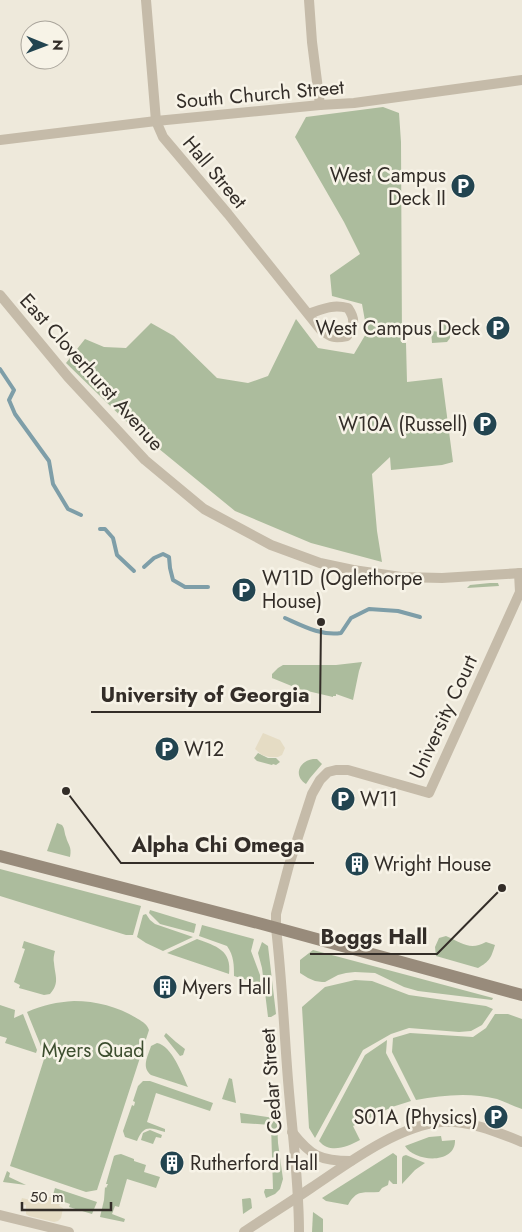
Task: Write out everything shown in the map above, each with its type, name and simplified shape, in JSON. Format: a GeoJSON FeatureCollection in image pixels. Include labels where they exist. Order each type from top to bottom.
{"type":"FeatureCollection","features":[{"type":"Feature","properties":{"kind":"main road"},"geometry":{"type":"LineString","coordinates":[[0,856],[522,995]]}},
{"type":"Feature","properties":{"kind":"street","name":"Hall Street"},"geometry":{"type":"LineString","coordinates":[[146,0],[156,121],[163,137],[308,314]]}},
{"type":"Feature","properties":{"kind":"street"},"geometry":{"type":"LineString","coordinates":[[309,0],[320,105]]}},
{"type":"Feature","properties":{"kind":"street","name":"South Church Street"},"geometry":{"type":"LineString","coordinates":[[0,140],[156,121],[354,103],[522,80]]}},
{"type":"Feature","properties":{"kind":"street","name":"East Cloverhurst Avenue"},"geometry":{"type":"LineString","coordinates":[[0,295],[68,377],[145,460],[204,508],[264,541],[280,549],[320,563],[401,577],[442,578],[521,573]]}},
{"type":"Feature","properties":{"kind":"street","name":"University Court"},"geometry":{"type":"LineString","coordinates":[[276,928],[276,914],[311,796],[320,780],[328,772],[348,770],[429,793],[520,592],[521,573]]}},
{"type":"Feature","properties":{"kind":"street","name":"Cedar Street"},"geometry":{"type":"LineString","coordinates":[[276,928],[300,1232]]}},
{"type":"Feature","properties":{"kind":"street"},"geometry":{"type":"LineString","coordinates":[[244,1232],[352,1161],[399,1134],[427,1124],[444,1122],[477,1126],[522,1142]]}},
{"type":"Feature","properties":{"kind":"street"},"geometry":{"type":"LineString","coordinates":[[292,1132],[314,1155],[335,1161],[352,1161]]}},
{"type":"Feature","properties":{"kind":"street"},"geometry":{"type":"LineString","coordinates":[[0,1215],[70,1232]]}},
{"type":"Feature","properties":{"kind":"green space"},"geometry":{"type":"Polygon","coordinates":[[[383,107],[399,113],[401,142],[402,343],[406,343],[407,382],[442,378],[453,462],[442,465],[391,470],[390,457],[372,474],[382,562],[311,543],[235,511],[131,426],[66,363],[85,339],[104,347],[126,348],[151,323],[174,336],[217,378],[248,383],[268,376],[296,319],[318,348],[354,354],[367,332],[362,304],[332,296],[330,275],[360,254],[344,222],[295,137],[306,117],[383,107]]]}},
{"type":"Feature","properties":{"kind":"green space"},"geometry":{"type":"Polygon","coordinates":[[[441,322],[449,322],[450,338],[447,342],[432,343],[431,331],[441,332],[441,322]]]}},
{"type":"Feature","properties":{"kind":"green space"},"geometry":{"type":"Polygon","coordinates":[[[498,583],[499,586],[467,588],[470,585],[498,583]]]}},
{"type":"Feature","properties":{"kind":"green space"},"geometry":{"type":"Polygon","coordinates":[[[362,662],[353,700],[336,694],[333,697],[299,689],[272,678],[272,674],[283,665],[336,665],[362,662]]]}},
{"type":"Feature","properties":{"kind":"green space"},"geometry":{"type":"Polygon","coordinates":[[[258,753],[268,758],[276,758],[280,762],[272,765],[257,761],[254,758],[258,753]]]}},
{"type":"Feature","properties":{"kind":"green space"},"geometry":{"type":"Polygon","coordinates":[[[317,759],[322,764],[306,784],[300,777],[299,769],[308,760],[317,759]]]}},
{"type":"Feature","properties":{"kind":"green space"},"geometry":{"type":"Polygon","coordinates":[[[57,823],[64,828],[70,848],[70,857],[47,851],[57,823]]]}},
{"type":"Feature","properties":{"kind":"green space"},"geometry":{"type":"Polygon","coordinates":[[[0,869],[141,906],[133,935],[126,935],[0,896],[0,869]]]}},
{"type":"Feature","properties":{"kind":"green space"},"geometry":{"type":"Polygon","coordinates":[[[150,910],[196,924],[194,933],[160,924],[149,913],[150,910]]]}},
{"type":"Feature","properties":{"kind":"green space"},"geometry":{"type":"Polygon","coordinates":[[[146,914],[155,924],[193,937],[163,951],[146,943],[137,937],[143,915],[146,914]]]}},
{"type":"Feature","properties":{"kind":"green space"},"geometry":{"type":"Polygon","coordinates":[[[202,925],[254,939],[251,951],[260,975],[260,984],[234,976],[234,964],[227,946],[199,936],[202,925]]]}},
{"type":"Feature","properties":{"kind":"green space"},"geometry":{"type":"Polygon","coordinates":[[[446,936],[471,946],[486,942],[495,945],[490,959],[478,968],[436,956],[435,947],[439,938],[446,936]]]}},
{"type":"Feature","properties":{"kind":"green space"},"geometry":{"type":"Polygon","coordinates":[[[197,939],[216,947],[225,954],[228,959],[229,974],[167,953],[197,939]]]}},
{"type":"Feature","properties":{"kind":"green space"},"geometry":{"type":"Polygon","coordinates":[[[24,941],[55,951],[56,983],[50,994],[44,995],[19,988],[20,985],[14,982],[25,949],[22,948],[24,941]]]}},
{"type":"Feature","properties":{"kind":"green space"},"geometry":{"type":"Polygon","coordinates":[[[262,942],[268,946],[276,1014],[271,1017],[268,1017],[262,968],[258,953],[262,942]]]}},
{"type":"Feature","properties":{"kind":"green space"},"geometry":{"type":"Polygon","coordinates":[[[313,950],[493,998],[492,1000],[418,991],[404,987],[375,973],[346,973],[325,982],[315,981],[300,973],[300,960],[313,950]]]}},
{"type":"Feature","properties":{"kind":"green space"},"geometry":{"type":"Polygon","coordinates":[[[355,980],[372,981],[409,995],[486,1006],[493,1009],[482,1025],[471,1031],[459,1032],[409,1028],[391,1034],[363,1050],[315,1138],[309,1128],[302,1007],[325,987],[355,980]]]}},
{"type":"Feature","properties":{"kind":"green space","name":"Myers Quad"},"geometry":{"type":"Polygon","coordinates":[[[74,1001],[91,1002],[115,1008],[142,1021],[149,1030],[97,1190],[86,1192],[10,1166],[45,1056],[27,1012],[50,1004],[74,1001]]]}},
{"type":"Feature","properties":{"kind":"green space"},"geometry":{"type":"Polygon","coordinates":[[[0,1005],[15,1010],[14,1018],[23,1014],[37,1050],[36,1053],[5,1043],[7,1038],[0,1036],[0,1005]]]}},
{"type":"Feature","properties":{"kind":"green space"},"geometry":{"type":"Polygon","coordinates":[[[495,1014],[508,1014],[522,1019],[522,1109],[497,1099],[466,1095],[416,1100],[392,1052],[393,1038],[410,1033],[473,1037],[486,1028],[495,1014]]]}},
{"type":"Feature","properties":{"kind":"green space"},"geometry":{"type":"Polygon","coordinates":[[[166,1033],[185,1049],[183,1055],[180,1056],[164,1036],[166,1033]]]}},
{"type":"Feature","properties":{"kind":"green space"},"geometry":{"type":"Polygon","coordinates":[[[387,1040],[386,1053],[411,1101],[392,1107],[353,1126],[360,1140],[355,1143],[339,1148],[323,1145],[319,1141],[365,1055],[387,1040]]]}},
{"type":"Feature","properties":{"kind":"green space"},"geometry":{"type":"Polygon","coordinates":[[[157,1043],[167,1049],[172,1055],[188,1087],[151,1075],[148,1072],[146,1068],[147,1057],[151,1046],[157,1043]]]}},
{"type":"Feature","properties":{"kind":"green space"},"geometry":{"type":"Polygon","coordinates":[[[229,1078],[232,1079],[236,1103],[222,1099],[229,1078]]]}},
{"type":"Feature","properties":{"kind":"green space"},"geometry":{"type":"Polygon","coordinates":[[[143,1081],[150,1081],[213,1103],[210,1111],[156,1093],[147,1122],[165,1129],[165,1132],[148,1129],[142,1132],[137,1141],[125,1137],[123,1131],[132,1105],[134,1106],[135,1102],[133,1101],[138,1086],[143,1081]]]}},
{"type":"Feature","properties":{"kind":"green space"},"geometry":{"type":"Polygon","coordinates":[[[240,1113],[274,1118],[277,1122],[283,1179],[280,1189],[275,1194],[266,1198],[265,1189],[273,1189],[271,1125],[241,1123],[240,1113]]]}},
{"type":"Feature","properties":{"kind":"green space"},"geometry":{"type":"Polygon","coordinates":[[[150,1130],[162,1135],[161,1138],[156,1137],[153,1144],[141,1140],[143,1133],[150,1130]]]}},
{"type":"Feature","properties":{"kind":"green space"},"geometry":{"type":"Polygon","coordinates":[[[441,1136],[442,1141],[455,1140],[454,1148],[449,1154],[442,1157],[425,1158],[410,1151],[405,1146],[429,1137],[441,1136]]]}},
{"type":"Feature","properties":{"kind":"green space"},"geometry":{"type":"Polygon","coordinates":[[[393,1153],[397,1156],[397,1184],[393,1184],[389,1180],[388,1185],[379,1192],[358,1194],[354,1196],[348,1205],[326,1201],[322,1198],[393,1153]]]}},
{"type":"Feature","properties":{"kind":"green space"},"geometry":{"type":"Polygon","coordinates":[[[121,1154],[146,1165],[144,1172],[160,1177],[156,1188],[127,1179],[119,1207],[115,1206],[112,1214],[125,1219],[124,1222],[100,1217],[105,1187],[108,1184],[106,1184],[114,1156],[121,1154]]]}},
{"type":"Feature","properties":{"kind":"green space"},"geometry":{"type":"Polygon","coordinates":[[[406,1155],[425,1163],[415,1170],[402,1184],[402,1158],[406,1155]]]}},
{"type":"Feature","properties":{"kind":"green space"},"geometry":{"type":"Polygon","coordinates":[[[7,1171],[10,1173],[9,1177],[26,1185],[3,1182],[7,1171]]]}},
{"type":"Feature","properties":{"kind":"green space"},"geometry":{"type":"Polygon","coordinates":[[[55,1188],[97,1202],[92,1214],[69,1207],[70,1204],[56,1199],[53,1195],[55,1188]]]}},
{"type":"Feature","properties":{"kind":"green space"},"geometry":{"type":"Polygon","coordinates":[[[250,1198],[252,1208],[243,1214],[242,1199],[250,1198]]]}},
{"type":"Feature","properties":{"kind":"green space"},"geometry":{"type":"Polygon","coordinates":[[[313,1212],[323,1219],[323,1232],[312,1232],[313,1212]]]}},
{"type":"Feature","properties":{"kind":"shaded area"},"geometry":{"type":"Polygon","coordinates":[[[263,733],[280,740],[285,748],[282,755],[269,757],[262,755],[255,749],[263,733]]]}},
{"type":"Feature","properties":{"kind":"shaded area"},"geometry":{"type":"Polygon","coordinates":[[[22,1198],[35,1201],[36,1198],[55,1198],[60,1204],[59,1206],[63,1208],[61,1218],[58,1221],[54,1222],[29,1216],[26,1214],[26,1205],[20,1204],[22,1198]]]}},
{"type":"Feature","properties":{"kind":"waterway"},"geometry":{"type":"LineString","coordinates":[[0,369],[14,390],[9,400],[15,414],[49,461],[53,484],[68,509],[81,515]]}},
{"type":"Feature","properties":{"kind":"waterway"},"geometry":{"type":"LineString","coordinates":[[100,529],[105,529],[113,538],[117,555],[134,571]]}},
{"type":"Feature","properties":{"kind":"waterway"},"geometry":{"type":"LineString","coordinates":[[144,567],[154,558],[163,554],[169,557],[173,580],[185,587],[208,587]]}},
{"type":"Feature","properties":{"kind":"waterway"},"geometry":{"type":"LineString","coordinates":[[285,618],[312,630],[334,634],[341,633],[351,618],[369,609],[398,611],[420,617]]}},
{"type":"Feature","properties":{"kind":"place","name":"West Campus Deck II"},"geometry":{"type":"Point","coordinates":[463,186]}},
{"type":"Feature","properties":{"kind":"place","name":"West Campus Deck"},"geometry":{"type":"Point","coordinates":[498,328]}},
{"type":"Feature","properties":{"kind":"place","name":"W10A (Russell)"},"geometry":{"type":"Point","coordinates":[485,424]}},
{"type":"Feature","properties":{"kind":"place","name":"W11D (Oglethorpe House)"},"geometry":{"type":"Point","coordinates":[244,590]}},
{"type":"Feature","properties":{"kind":"place","name":"University of Georgia"},"geometry":{"type":"Point","coordinates":[321,622]}},
{"type":"Feature","properties":{"kind":"place","name":"W12"},"geometry":{"type":"Point","coordinates":[167,749]}},
{"type":"Feature","properties":{"kind":"place","name":"Alpha Chi Omega"},"geometry":{"type":"Point","coordinates":[66,791]}},
{"type":"Feature","properties":{"kind":"place","name":"W11"},"geometry":{"type":"Point","coordinates":[343,799]}},
{"type":"Feature","properties":{"kind":"place","name":"Wright House"},"geometry":{"type":"Point","coordinates":[357,864]}},
{"type":"Feature","properties":{"kind":"place","name":"Boggs Hall"},"geometry":{"type":"Point","coordinates":[502,888]}},
{"type":"Feature","properties":{"kind":"place","name":"Myers Hall"},"geometry":{"type":"Point","coordinates":[165,987]}},
{"type":"Feature","properties":{"kind":"place","name":"S01A (Physics)"},"geometry":{"type":"Point","coordinates":[496,1117]}},
{"type":"Feature","properties":{"kind":"place","name":"Rutherford Hall"},"geometry":{"type":"Point","coordinates":[172,1163]}}]}
